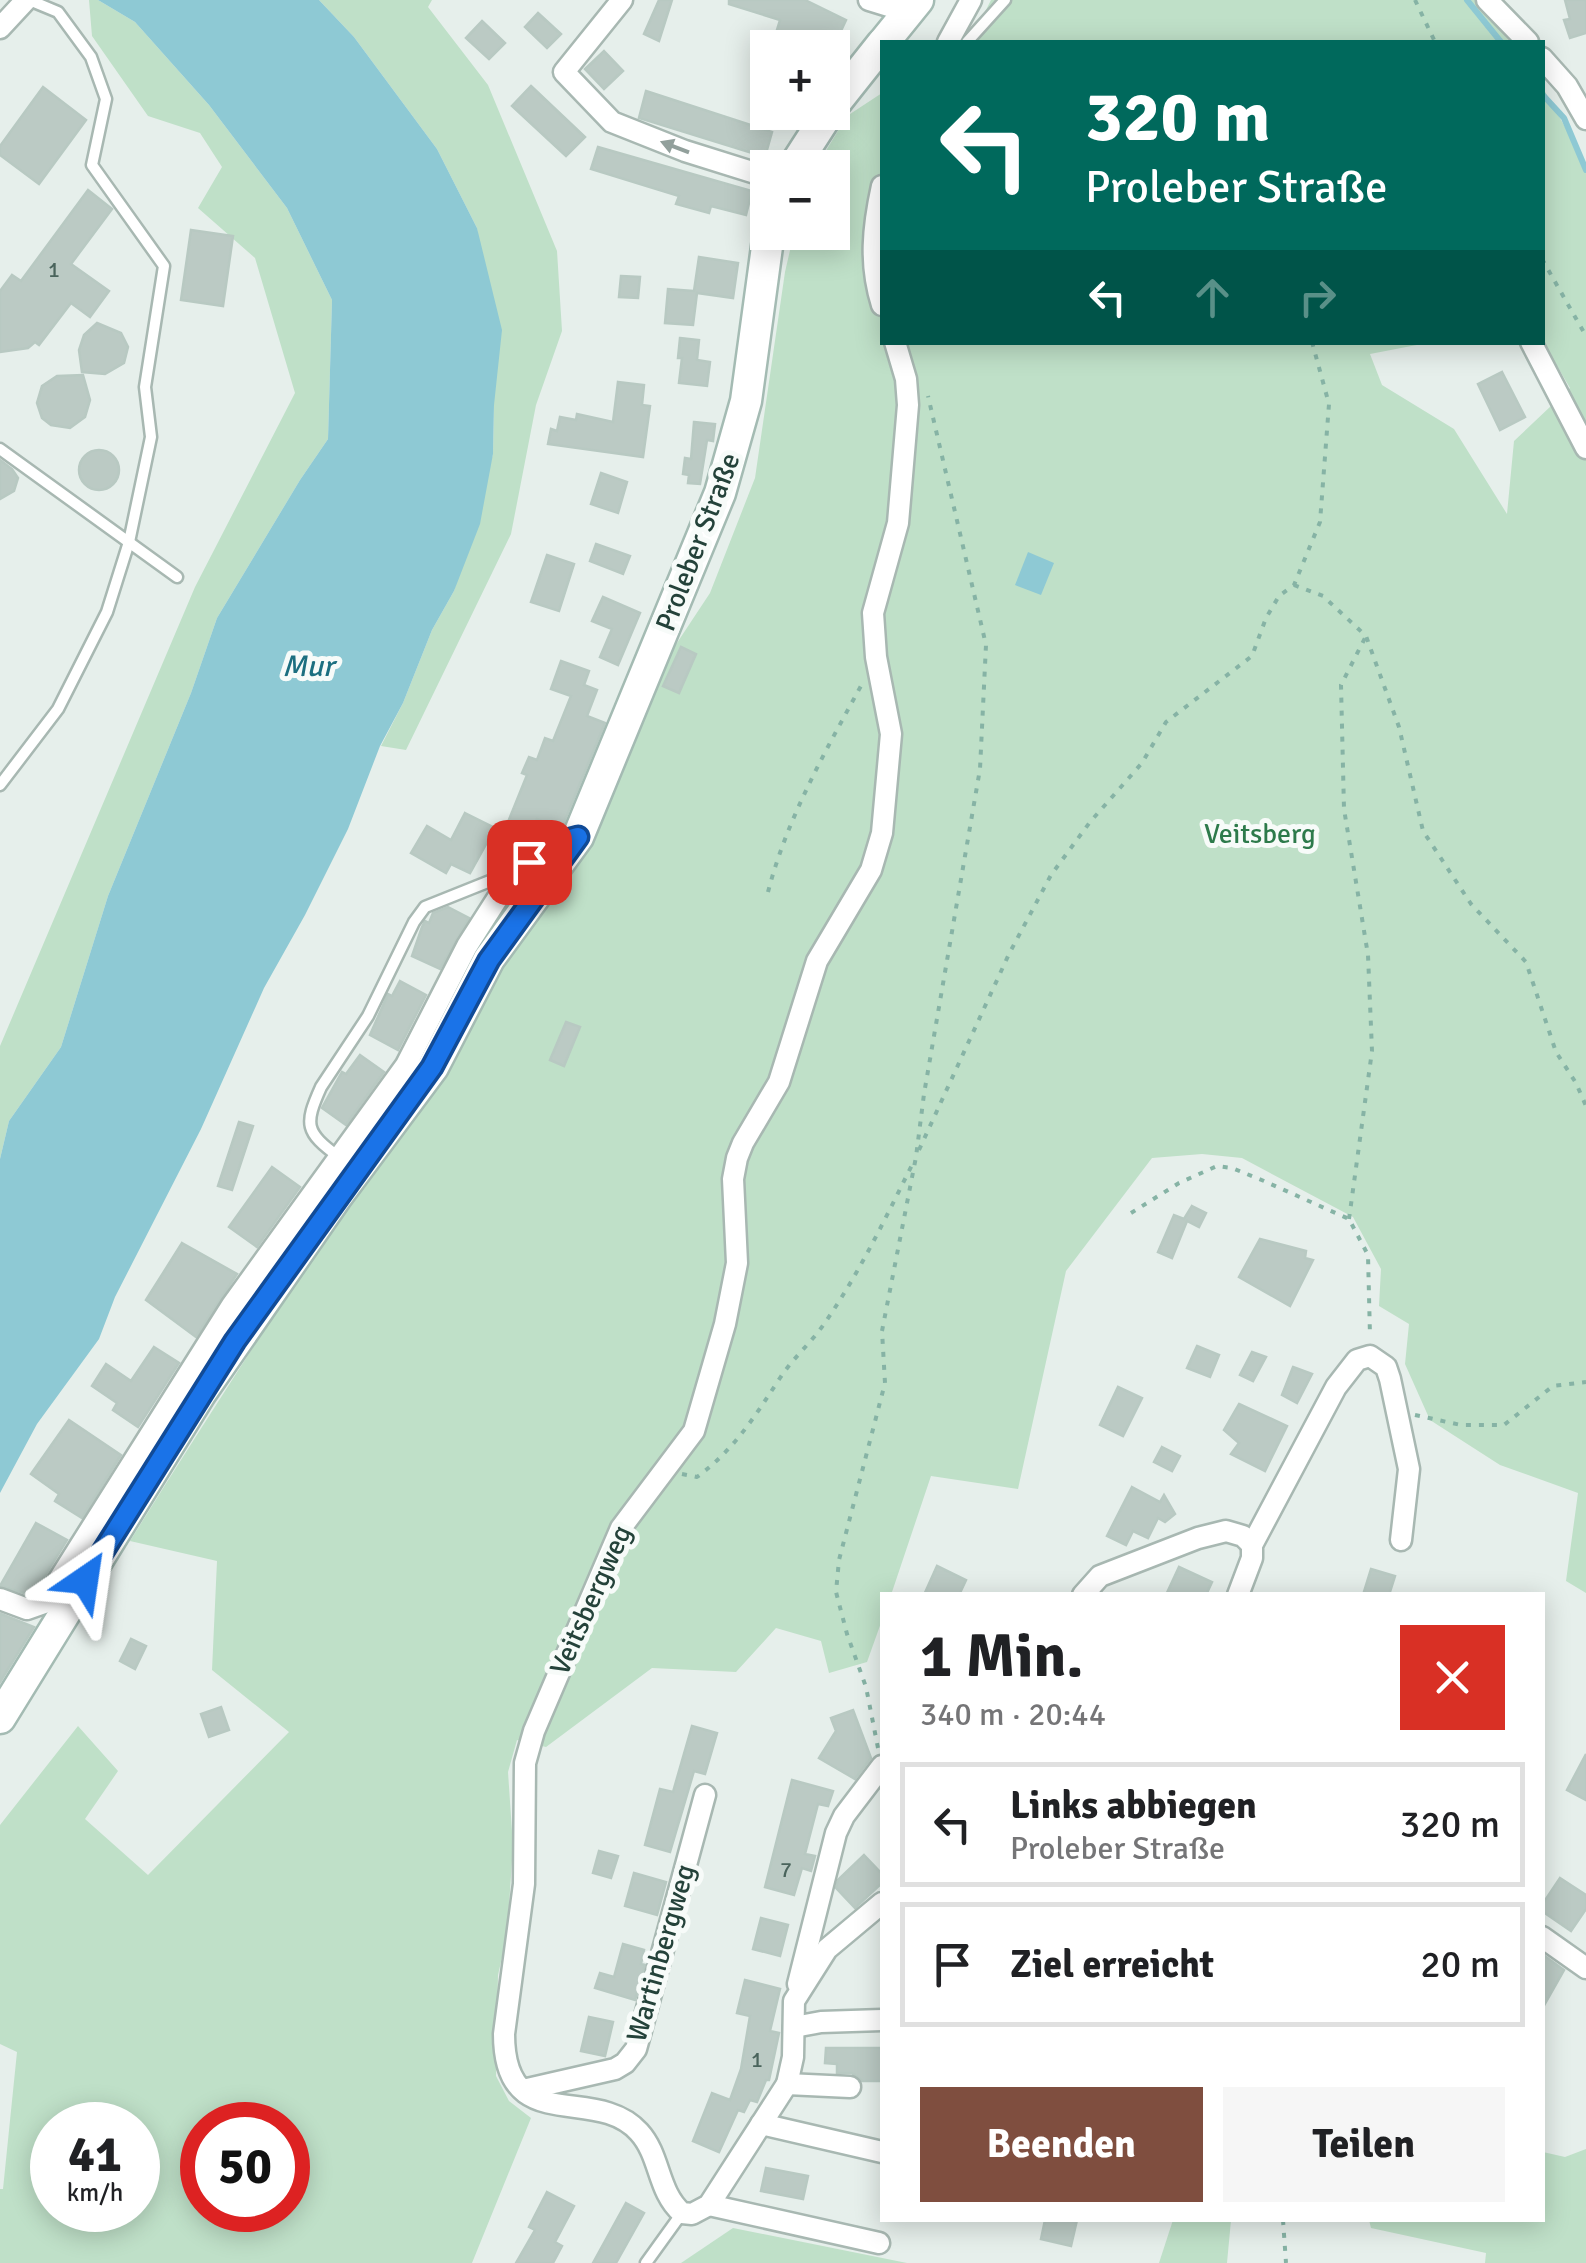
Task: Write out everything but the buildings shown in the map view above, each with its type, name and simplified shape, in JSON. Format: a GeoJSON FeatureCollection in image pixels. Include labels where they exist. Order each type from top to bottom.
{"type":"FeatureCollection","features":[{"type":"Feature","properties":{"kind":"main road"},"geometry":{"type":"LineString","coordinates":[[885,40],[913,6]]}},
{"type":"Feature","properties":{"kind":"main road"},"geometry":{"type":"LineString","coordinates":[[850,85],[880,47]]}},
{"type":"Feature","properties":{"kind":"main road","name":"Proleber Straße"},"geometry":{"type":"LineString","coordinates":[[0,1718],[208,1381],[432,1067],[489,960],[578,837],[704,540],[730,464],[746,400],[767,250]]}},
{"type":"Feature","properties":{"kind":"street"},"geometry":{"type":"LineString","coordinates":[[0,28],[27,0]]}},
{"type":"Feature","properties":{"kind":"street"},"geometry":{"type":"LineString","coordinates":[[622,0],[564,72],[612,122],[750,171]]}},
{"type":"Feature","properties":{"kind":"street"},"geometry":{"type":"LineString","coordinates":[[869,0],[913,6]]}},
{"type":"Feature","properties":{"kind":"street"},"geometry":{"type":"LineString","coordinates":[[949,40],[971,0]]}},
{"type":"Feature","properties":{"kind":"street"},"geometry":{"type":"LineString","coordinates":[[1487,0],[1526,40]]}},
{"type":"Feature","properties":{"kind":"street"},"geometry":{"type":"LineString","coordinates":[[1545,61],[1567,86],[1586,118]]}},
{"type":"Feature","properties":{"kind":"street"},"geometry":{"type":"LineString","coordinates":[[880,196],[873,233],[880,296]]}},
{"type":"Feature","properties":{"kind":"street","name":"Veitsbergweg"},"geometry":{"type":"LineString","coordinates":[[522,2090],[504,2057],[504,2034],[524,1884],[525,1763],[534,1731],[615,1540],[636,1505],[670,1466],[694,1430],[726,1324],[737,1262],[733,1179],[737,1158],[779,1082],[800,1005],[817,961],[871,870],[882,833],[891,734],[876,658],[873,613],[898,522],[908,406],[906,379],[895,345]]}},
{"type":"Feature","properties":{"kind":"street"},"geometry":{"type":"LineString","coordinates":[[1533,345],[1586,448]]}},
{"type":"Feature","properties":{"kind":"street"},"geometry":{"type":"LineString","coordinates":[[0,1599],[27,1609],[44,1603],[232,1305],[412,1056],[467,946],[515,870],[552,844],[578,837]]}},
{"type":"Feature","properties":{"kind":"street"},"geometry":{"type":"LineString","coordinates":[[1239,1592],[1252,1558],[1252,1545],[1336,1387],[1358,1360],[1370,1356],[1386,1367],[1399,1412],[1408,1469],[1401,1540]]}},
{"type":"Feature","properties":{"kind":"street"},"geometry":{"type":"LineString","coordinates":[[1086,1592],[1100,1576],[1198,1538],[1226,1532],[1244,1536],[1252,1545]]}},
{"type":"Feature","properties":{"kind":"street"},"geometry":{"type":"LineString","coordinates":[[522,2090],[551,2105],[621,2118],[638,2130],[649,2145],[670,2202],[682,2213],[692,2214],[709,2204],[724,2187],[787,2084],[793,2058],[794,2001],[836,1833],[844,1816],[880,1771]]}},
{"type":"Feature","properties":{"kind":"street","name":"Wartinbergweg"},"geometry":{"type":"LineString","coordinates":[[522,2090],[615,2070],[636,2049],[705,1796]]}},
{"type":"Feature","properties":{"kind":"street"},"geometry":{"type":"LineString","coordinates":[[794,2001],[827,1949],[880,1905]]}},
{"type":"Feature","properties":{"kind":"street"},"geometry":{"type":"LineString","coordinates":[[1545,1939],[1586,1968]]}},
{"type":"Feature","properties":{"kind":"street"},"geometry":{"type":"LineString","coordinates":[[794,2027],[880,2020]]}},
{"type":"Feature","properties":{"kind":"street"},"geometry":{"type":"LineString","coordinates":[[787,2084],[850,2087]]}},
{"type":"Feature","properties":{"kind":"street"},"geometry":{"type":"LineString","coordinates":[[761,2124],[880,2152]]}},
{"type":"Feature","properties":{"kind":"street"},"geometry":{"type":"LineString","coordinates":[[709,2204],[878,2242]]}},
{"type":"Feature","properties":{"kind":"lane"},"geometry":{"type":"LineString","coordinates":[[0,785],[58,709],[107,612],[128,542],[151,437],[145,387],[164,266],[92,165],[106,99],[90,58],[58,12],[27,0]]}},
{"type":"Feature","properties":{"kind":"lane"},"geometry":{"type":"LineString","coordinates":[[969,40],[1006,0]]}},
{"type":"Feature","properties":{"kind":"lane"},"geometry":{"type":"LineString","coordinates":[[0,449],[177,577]]}},
{"type":"Feature","properties":{"kind":"lane"},"geometry":{"type":"LineString","coordinates":[[339,1156],[314,1138],[309,1128],[314,1104],[387,982],[414,922],[424,907],[438,899],[515,870]]}},
{"type":"Feature","properties":{"kind":"lane"},"geometry":{"type":"LineString","coordinates":[[646,2263],[682,2213]]}},
{"type":"Feature","properties":{"kind":"path"},"geometry":{"type":"LineString","coordinates":[[1414,0],[1435,40]]}},
{"type":"Feature","properties":{"kind":"path"},"geometry":{"type":"LineString","coordinates":[[1545,265],[1586,336]]}},
{"type":"Feature","properties":{"kind":"path"},"geometry":{"type":"LineString","coordinates":[[670,1466],[687,1478],[698,1477],[721,1460],[822,1326],[878,1233],[1009,954],[1051,875],[1090,822],[1142,764],[1166,722],[1252,656],[1279,596],[1294,585],[1320,522],[1329,404],[1313,345]]}},
{"type":"Feature","properties":{"kind":"path"},"geometry":{"type":"LineString","coordinates":[[880,1758],[866,1688],[836,1592],[839,1560],[885,1383],[882,1331],[916,1157],[980,769],[986,645],[926,385]]}},
{"type":"Feature","properties":{"kind":"path"},"geometry":{"type":"LineString","coordinates":[[1294,585],[1323,596],[1366,636],[1399,727],[1423,831],[1471,904],[1526,962],[1556,1052],[1586,1106]]}},
{"type":"Feature","properties":{"kind":"path"},"geometry":{"type":"LineString","coordinates":[[1348,1220],[1372,1052],[1368,955],[1344,808],[1341,685],[1366,636]]}},
{"type":"Feature","properties":{"kind":"path"},"geometry":{"type":"LineString","coordinates":[[768,892],[778,854],[828,743],[876,658]]}},
{"type":"Feature","properties":{"kind":"path"},"geometry":{"type":"LineString","coordinates":[[1131,1213],[1179,1183],[1217,1166],[1264,1181],[1348,1220],[1368,1255],[1370,1356]]}},
{"type":"Feature","properties":{"kind":"path"},"geometry":{"type":"LineString","coordinates":[[1399,1412],[1461,1426],[1504,1425],[1553,1386],[1586,1382]]}},
{"type":"Feature","properties":{"kind":"path"},"geometry":{"type":"LineString","coordinates":[[1284,2222],[1286,2263]]}},
{"type":"Feature","properties":{"kind":"green space"},"geometry":{"type":"Polygon","coordinates":[[[89,0],[98,0],[135,22],[209,105],[287,208],[332,300],[328,439],[217,618],[191,693],[108,896],[61,1047],[9,1121],[0,1159],[0,1046],[195,587],[295,393],[255,258],[198,208],[222,167],[200,133],[148,116],[92,36],[89,0]]]}},
{"type":"Feature","properties":{"kind":"green space"},"geometry":{"type":"Polygon","coordinates":[[[319,0],[432,0],[428,7],[488,85],[557,251],[562,331],[536,405],[511,534],[406,750],[381,746],[432,630],[454,591],[493,454],[494,405],[477,228],[437,149],[354,37],[319,0]]]}},
{"type":"Feature","properties":{"kind":"green space"},"geometry":{"type":"Polygon","coordinates":[[[991,0],[1475,0],[1508,40],[971,40],[991,0]]]}},
{"type":"Feature","properties":{"kind":"green space","name":"Veitsberg"},"geometry":{"type":"Polygon","coordinates":[[[1545,92],[1586,164],[1586,1593],[1566,1581],[1578,1493],[1500,1465],[1430,1420],[1405,1364],[1409,1324],[1379,1306],[1381,1269],[1353,1217],[1242,1158],[1202,1154],[1152,1158],[1066,1271],[1018,1489],[931,1476],[892,1592],[880,1592],[880,1626],[867,1662],[829,1673],[821,1641],[776,1628],[736,1672],[652,1668],[546,1747],[517,1740],[508,1772],[513,1846],[507,1935],[498,1975],[496,2076],[509,2101],[531,2118],[472,2263],[0,2263],[0,2189],[17,2052],[0,2044],[0,1825],[78,1726],[118,1771],[85,1819],[148,1875],[289,1732],[212,1670],[217,1561],[130,1541],[614,792],[669,655],[710,593],[755,478],[790,250],[850,250],[850,150],[826,150],[838,130],[850,130],[850,114],[880,94],[880,345],[1417,345],[1370,354],[1382,385],[1454,429],[1507,514],[1514,441],[1570,388],[1545,345],[1545,92]]]}},
{"type":"Feature","properties":{"kind":"green space"},"geometry":{"type":"Polygon","coordinates":[[[1586,2149],[1586,2263],[1485,2263],[1486,2253],[1371,2228],[1370,2222],[1545,2222],[1545,2152],[1565,2157],[1586,2149]]]}},
{"type":"Feature","properties":{"kind":"green space"},"geometry":{"type":"Polygon","coordinates":[[[1172,2222],[1231,2222],[1227,2263],[1159,2263],[1172,2222]]]}},
{"type":"Feature","properties":{"kind":"green space"},"geometry":{"type":"Polygon","coordinates":[[[733,2228],[907,2263],[681,2263],[733,2228]]]}},
{"type":"Feature","properties":{"kind":"water","name":"Mur"},"geometry":{"type":"Polygon","coordinates":[[[98,0],[319,0],[354,37],[437,149],[477,228],[502,330],[493,454],[480,524],[454,591],[432,630],[403,703],[380,746],[348,829],[264,988],[201,1129],[115,1297],[99,1339],[37,1424],[0,1493],[0,1159],[9,1121],[61,1047],[108,896],[191,693],[217,618],[328,439],[332,300],[287,208],[209,105],[135,22],[98,0]]]}},
{"type":"Feature","properties":{"kind":"water"},"geometry":{"type":"Polygon","coordinates":[[[1028,552],[1054,563],[1041,595],[1015,585],[1028,552]]]}},
{"type":"Feature","properties":{"kind":"waterway"},"geometry":{"type":"LineString","coordinates":[[1467,0],[1499,40]]}},
{"type":"Feature","properties":{"kind":"waterway"},"geometry":{"type":"LineString","coordinates":[[1545,97],[1564,118],[1586,170]]}},
{"type":"Feature","properties":{"kind":"route"},"geometry":{"type":"LineString","coordinates":[[85,1580],[235,1341],[432,1067],[489,960],[578,837],[552,844],[529,862]]}}]}
